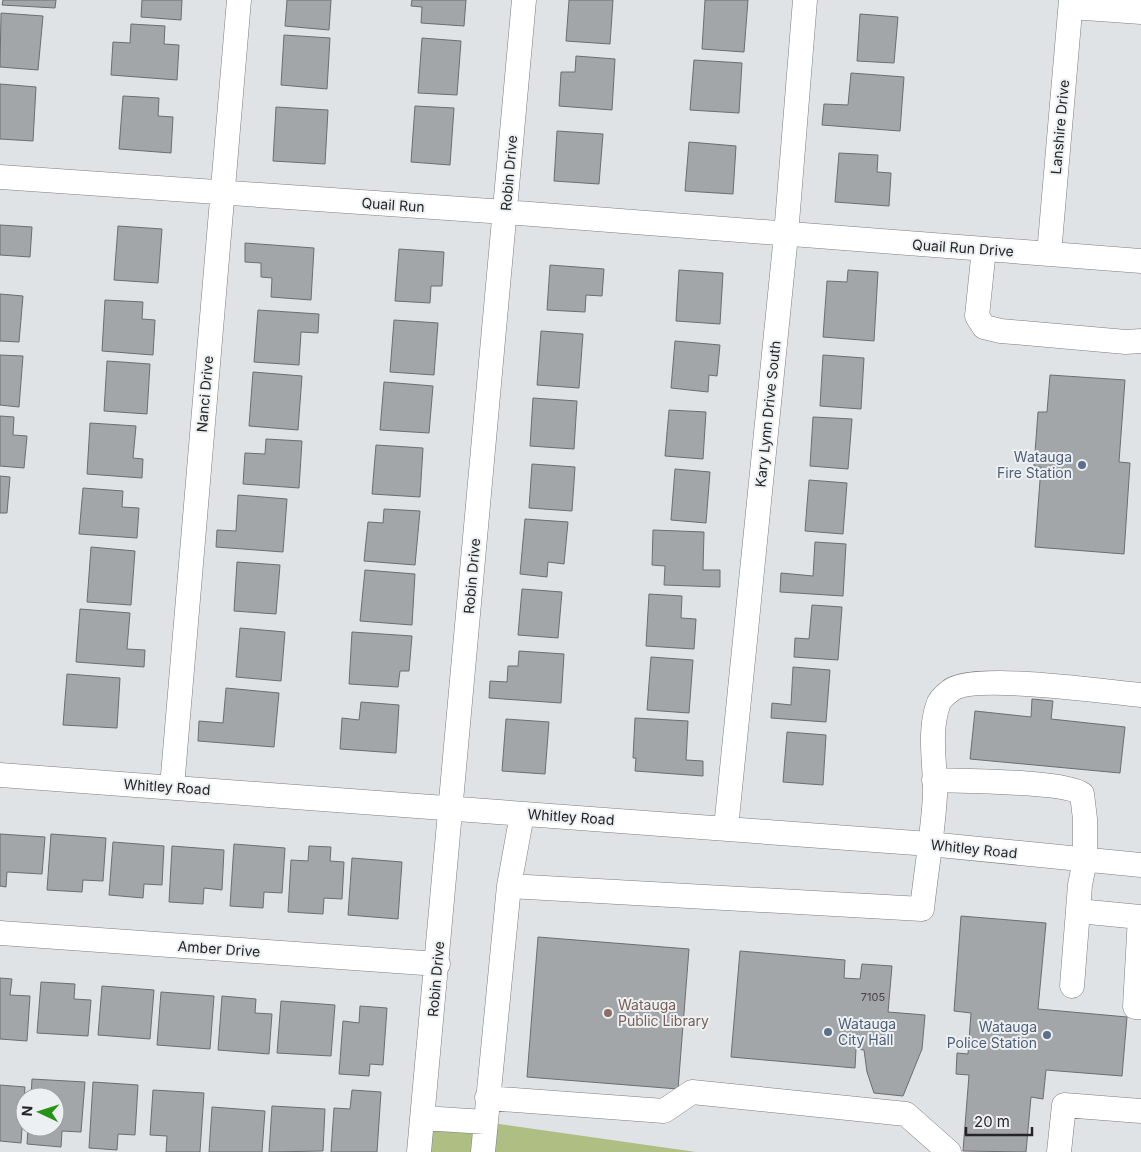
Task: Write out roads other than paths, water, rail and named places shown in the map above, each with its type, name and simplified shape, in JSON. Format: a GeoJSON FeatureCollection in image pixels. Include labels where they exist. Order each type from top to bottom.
{"type":"FeatureCollection","features":[{"type":"Feature","properties":{"kind":"street","name":"Nanci Drive"},"geometry":{"type":"LineString","coordinates":[[172,787],[238,0]]}},
{"type":"Feature","properties":{"kind":"street","name":"Robin Drive"},"geometry":{"type":"LineString","coordinates":[[419,1152],[438,964],[524,0]]}},
{"type":"Feature","properties":{"kind":"street","name":"Kary Lynn Drive South"},"geometry":{"type":"LineString","coordinates":[[726,828],[786,235],[806,0]]}},
{"type":"Feature","properties":{"kind":"street"},"geometry":{"type":"LineString","coordinates":[[1071,3],[1141,12]]}},
{"type":"Feature","properties":{"kind":"street","name":"Lanshire Drive"},"geometry":{"type":"LineString","coordinates":[[1049,254],[1071,3]]}},
{"type":"Feature","properties":{"kind":"street","name":"Quail Run"},"geometry":{"type":"LineString","coordinates":[[0,176],[222,194],[505,212],[786,235]]}},
{"type":"Feature","properties":{"kind":"street","name":"Quail Run Drive"},"geometry":{"type":"LineString","coordinates":[[786,235],[1141,262]]}},
{"type":"Feature","properties":{"kind":"street"},"geometry":{"type":"LineString","coordinates":[[984,250],[977,316],[984,326],[1011,332],[1126,342],[1141,341]]}},
{"type":"Feature","properties":{"kind":"street"},"geometry":{"type":"LineString","coordinates":[[509,886],[922,908],[934,780],[932,745],[934,722],[938,703],[951,690],[966,684],[1001,682],[1141,695]]}},
{"type":"Feature","properties":{"kind":"street","name":"Whitley Road"},"geometry":{"type":"LineString","coordinates":[[0,775],[929,844],[1141,865]]}},
{"type":"Feature","properties":{"kind":"street"},"geometry":{"type":"LineString","coordinates":[[934,780],[994,781],[1076,789],[1082,794],[1085,860],[1078,911],[1072,986]]}},
{"type":"Feature","properties":{"kind":"street"},"geometry":{"type":"LineString","coordinates":[[483,1152],[509,886],[522,814]]}},
{"type":"Feature","properties":{"kind":"street"},"geometry":{"type":"LineString","coordinates":[[1078,911],[1140,917],[1135,1007],[1141,1007]]}},
{"type":"Feature","properties":{"kind":"street","name":"Amber Drive"},"geometry":{"type":"LineString","coordinates":[[0,933],[438,964]]}},
{"type":"Feature","properties":{"kind":"street"},"geometry":{"type":"LineString","coordinates":[[487,1098],[664,1111],[692,1092],[906,1114],[949,1152]]}},
{"type":"Feature","properties":{"kind":"street"},"geometry":{"type":"LineString","coordinates":[[1059,1152],[1064,1105],[1141,1111]]}},
{"type":"Feature","properties":{"kind":"street"},"geometry":{"type":"LineString","coordinates":[[423,1118],[485,1122]]}},
{"type":"Feature","properties":{"kind":"place","name":"Watauga Fire Station"},"geometry":{"type":"Point","coordinates":[1082,465]}},
{"type":"Feature","properties":{"kind":"place","name":"Watauga Public Library"},"geometry":{"type":"Point","coordinates":[608,1013]}},
{"type":"Feature","properties":{"kind":"place","name":"Watauga City Hall"},"geometry":{"type":"Point","coordinates":[828,1032]}},
{"type":"Feature","properties":{"kind":"place","name":"Watauga Police Station"},"geometry":{"type":"Point","coordinates":[1047,1035]}}]}
